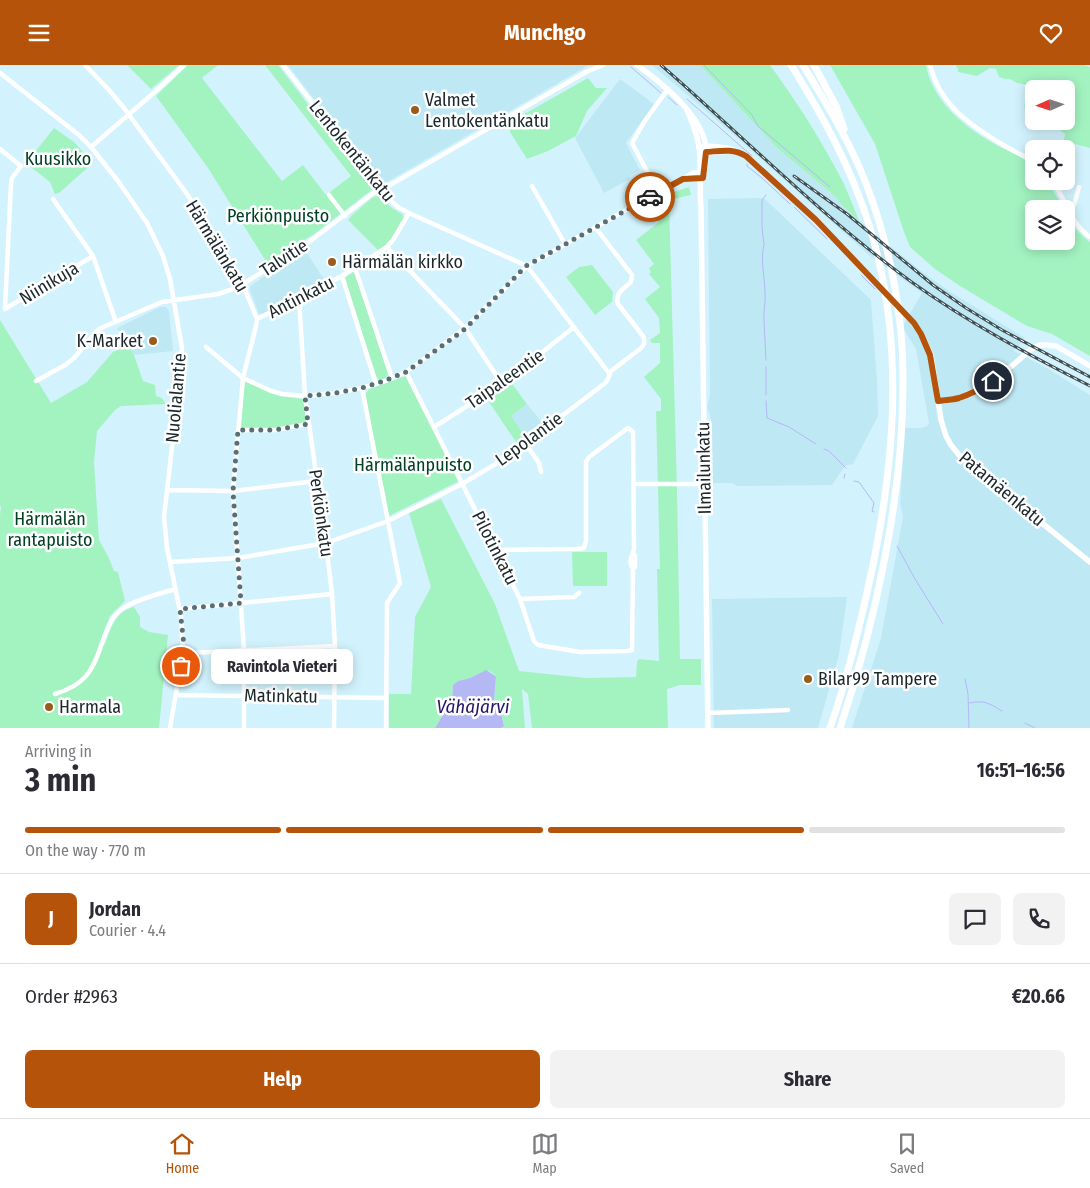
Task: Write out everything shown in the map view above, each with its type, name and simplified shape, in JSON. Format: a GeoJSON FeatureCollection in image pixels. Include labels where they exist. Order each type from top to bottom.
{"type":"FeatureCollection","features":[{"type":"Feature","properties":{"kind":"highway"},"geometry":{"type":"LineString","coordinates":[[787,65],[805,87]]}},
{"type":"Feature","properties":{"kind":"highway"},"geometry":{"type":"LineString","coordinates":[[791,65],[834,139],[863,207],[883,283],[891,339],[892,422],[882,519],[859,631],[830,728]]}},
{"type":"Feature","properties":{"kind":"highway"},"geometry":{"type":"LineString","coordinates":[[803,65],[826,102],[854,157],[866,183],[878,219],[898,313],[904,383],[899,465],[880,581],[868,633],[840,728]]}},
{"type":"Feature","properties":{"kind":"highway"},"geometry":{"type":"LineString","coordinates":[[814,65],[836,106],[854,157]]}},
{"type":"Feature","properties":{"kind":"main road"},"geometry":{"type":"LineString","coordinates":[[637,65],[668,89]]}},
{"type":"Feature","properties":{"kind":"main road","name":"Ilmailunkatu"},"geometry":{"type":"LineString","coordinates":[[668,89],[687,110],[703,149],[701,208],[708,728]]}},
{"type":"Feature","properties":{"kind":"main road","name":"Patamäenkatu"},"geometry":{"type":"LineString","coordinates":[[703,149],[733,151],[746,156],[816,220],[914,323],[930,355],[941,419],[951,445],[959,455],[1090,562]]}},
{"type":"Feature","properties":{"kind":"main road"},"geometry":{"type":"LineString","coordinates":[[938,401],[959,398],[983,387],[1031,349],[1040,345],[1056,347],[1090,366]]}},
{"type":"Feature","properties":{"kind":"street","name":"Härmälänkatu"},"geometry":{"type":"LineString","coordinates":[[85,65],[109,90],[129,115],[187,194],[241,280],[257,319]]}},
{"type":"Feature","properties":{"kind":"street"},"geometry":{"type":"LineString","coordinates":[[91,147],[184,65]]}},
{"type":"Feature","properties":{"kind":"street","name":"Lentokentänkatu"},"geometry":{"type":"LineString","coordinates":[[283,65],[379,190],[392,203],[409,213],[526,266],[609,373]]}},
{"type":"Feature","properties":{"kind":"street","name":"Talvitie"},"geometry":{"type":"LineString","coordinates":[[36,381],[65,365],[74,358],[97,331],[116,322],[162,302],[218,294],[243,284],[300,248],[379,190],[586,72],[603,65]]}},
{"type":"Feature","properties":{"kind":"street"},"geometry":{"type":"LineString","coordinates":[[930,65],[939,90],[955,110],[987,135],[1025,157]]}},
{"type":"Feature","properties":{"kind":"street","name":"Nuolialantie"},"geometry":{"type":"LineString","coordinates":[[0,73],[91,147],[117,180],[151,232],[166,263],[179,325],[182,354],[167,490],[165,529],[183,627],[183,652],[170,728]]}},
{"type":"Feature","properties":{"kind":"street"},"geometry":{"type":"LineString","coordinates":[[658,192],[632,143],[644,122],[668,89]]}},
{"type":"Feature","properties":{"kind":"street","name":"Niinikuja"},"geometry":{"type":"LineString","coordinates":[[0,149],[21,166],[12,178],[11,183],[5,309],[93,256]]}},
{"type":"Feature","properties":{"kind":"street"},"geometry":{"type":"LineString","coordinates":[[206,347],[242,378],[282,394],[305,396],[336,393],[376,384],[406,372],[465,329],[526,266],[692,173],[702,171]]}},
{"type":"Feature","properties":{"kind":"street"},"geometry":{"type":"LineString","coordinates":[[683,179],[702,178]]}},
{"type":"Feature","properties":{"kind":"street"},"geometry":{"type":"LineString","coordinates":[[532,186],[564,244]]}},
{"type":"Feature","properties":{"kind":"street"},"geometry":{"type":"LineString","coordinates":[[1075,200],[1078,187]]}},
{"type":"Feature","properties":{"kind":"street"},"geometry":{"type":"LineString","coordinates":[[329,195],[345,215]]}},
{"type":"Feature","properties":{"kind":"street"},"geometry":{"type":"LineString","coordinates":[[53,199],[93,256],[116,322]]}},
{"type":"Feature","properties":{"kind":"street","name":"Antinkatu"},"geometry":{"type":"LineString","coordinates":[[257,319],[342,276],[388,247],[409,213]]}},
{"type":"Feature","properties":{"kind":"street"},"geometry":{"type":"LineString","coordinates":[[1075,222],[1090,237]]}},
{"type":"Feature","properties":{"kind":"street","name":"Lepolantie"},"geometry":{"type":"LineString","coordinates":[[170,562],[238,558],[326,543],[388,521],[462,485],[510,456],[604,384],[609,373],[644,346],[645,342],[643,336],[616,298],[619,292],[631,282],[632,275],[595,227]]}},
{"type":"Feature","properties":{"kind":"street"},"geometry":{"type":"LineString","coordinates":[[388,247],[465,329],[502,384]]}},
{"type":"Feature","properties":{"kind":"street"},"geometry":{"type":"LineString","coordinates":[[355,268],[392,378]]}},
{"type":"Feature","properties":{"kind":"street"},"geometry":{"type":"LineString","coordinates":[[342,276],[376,384]]}},
{"type":"Feature","properties":{"kind":"street","name":"Perkiönkatu"},"geometry":{"type":"LineString","coordinates":[[299,298],[308,424],[332,594],[334,728]]}},
{"type":"Feature","properties":{"kind":"street"},"geometry":{"type":"LineString","coordinates":[[244,728],[244,650],[233,491],[242,378],[257,319]]}},
{"type":"Feature","properties":{"kind":"street","name":"Taipaleentie"},"geometry":{"type":"LineString","coordinates":[[434,427],[502,384],[574,327]]}},
{"type":"Feature","properties":{"kind":"street","name":"Pilotinkatu"},"geometry":{"type":"LineString","coordinates":[[406,372],[520,599],[534,641],[538,645],[580,652],[630,651],[632,647],[633,569],[631,567],[631,556],[634,549],[634,484]]}},
{"type":"Feature","properties":{"kind":"street"},"geometry":{"type":"LineString","coordinates":[[362,388],[400,583],[387,603],[386,728]]}},
{"type":"Feature","properties":{"kind":"street"},"geometry":{"type":"LineString","coordinates":[[238,430],[275,430],[308,424]]}},
{"type":"Feature","properties":{"kind":"street"},"geometry":{"type":"LineString","coordinates":[[496,550],[578,549],[584,547],[586,541],[586,462],[589,457],[628,428],[632,432],[634,484],[705,484]]}},
{"type":"Feature","properties":{"kind":"street"},"geometry":{"type":"LineString","coordinates":[[526,444],[539,463],[541,471]]}},
{"type":"Feature","properties":{"kind":"street"},"geometry":{"type":"LineString","coordinates":[[167,490],[233,491],[316,481]]}},
{"type":"Feature","properties":{"kind":"street"},"geometry":{"type":"LineString","coordinates":[[55,694],[74,685],[91,671],[106,632],[115,615],[123,607],[176,589]]}},
{"type":"Feature","properties":{"kind":"street"},"geometry":{"type":"LineString","coordinates":[[520,599],[574,597],[579,593]]}},
{"type":"Feature","properties":{"kind":"street"},"geometry":{"type":"LineString","coordinates":[[180,609],[332,594]]}},
{"type":"Feature","properties":{"kind":"street"},"geometry":{"type":"LineString","coordinates":[[183,652],[334,646]]}},
{"type":"Feature","properties":{"kind":"street","name":"Matinkatu"},"geometry":{"type":"LineString","coordinates":[[176,695],[386,698]]}},
{"type":"Feature","properties":{"kind":"street"},"geometry":{"type":"LineString","coordinates":[[708,713],[788,710]]}},
{"type":"Feature","properties":{"kind":"shaded area"},"geometry":{"type":"Polygon","coordinates":[[[288,65],[589,65],[380,186],[288,65]]]}},
{"type":"Feature","properties":{"kind":"shaded area"},"geometry":{"type":"Polygon","coordinates":[[[652,65],[700,65],[777,148],[837,198],[859,221],[949,291],[1025,338],[1014,351],[1047,368],[1090,395],[1090,728],[852,728],[881,638],[903,517],[900,503],[905,428],[921,428],[929,423],[916,349],[902,327],[922,293],[870,256],[740,140],[652,65]]]}},
{"type":"Feature","properties":{"kind":"shaded area"},"geometry":{"type":"Polygon","coordinates":[[[620,79],[654,104],[626,143],[640,170],[629,176],[630,179],[604,193],[575,138],[620,79]]]}},
{"type":"Feature","properties":{"kind":"shaded area"},"geometry":{"type":"Polygon","coordinates":[[[708,199],[765,199],[871,300],[878,416],[853,464],[845,466],[832,485],[738,486],[731,483],[713,483],[712,424],[707,406],[710,396],[708,199]]]}},
{"type":"Feature","properties":{"kind":"shaded area"},"geometry":{"type":"Polygon","coordinates":[[[305,250],[325,281],[259,314],[249,287],[305,250]]]}},
{"type":"Feature","properties":{"kind":"shaded area"},"geometry":{"type":"Polygon","coordinates":[[[160,307],[166,307],[169,311],[173,351],[134,355],[117,328],[160,307]]]}},
{"type":"Feature","properties":{"kind":"shaded area"},"geometry":{"type":"Polygon","coordinates":[[[527,404],[544,425],[527,439],[511,416],[527,404]]]}},
{"type":"Feature","properties":{"kind":"shaded area"},"geometry":{"type":"Polygon","coordinates":[[[847,597],[839,655],[818,728],[714,728],[712,599],[847,597]]]}},
{"type":"Feature","properties":{"kind":"green space"},"geometry":{"type":"Polygon","coordinates":[[[127,65],[179,65],[151,89],[127,65]]]}},
{"type":"Feature","properties":{"kind":"green space","name":"Perkiönpuisto"},"geometry":{"type":"Polygon","coordinates":[[[188,65],[218,65],[202,78],[282,181],[303,165],[326,195],[351,176],[265,65],[278,65],[373,189],[314,234],[267,263],[208,168],[156,96],[188,65]]]}},
{"type":"Feature","properties":{"kind":"green space"},"geometry":{"type":"Polygon","coordinates":[[[700,65],[770,65],[827,152],[843,182],[859,221],[837,198],[777,148],[700,65]]]}},
{"type":"Feature","properties":{"kind":"green space"},"geometry":{"type":"Polygon","coordinates":[[[830,65],[926,65],[929,78],[935,90],[950,111],[971,129],[1025,160],[1025,190],[1052,190],[1059,200],[1025,200],[1025,250],[1075,250],[1075,228],[1090,242],[1090,356],[1052,334],[1027,326],[960,286],[935,269],[910,247],[875,144],[830,65]]]}},
{"type":"Feature","properties":{"kind":"green space"},"geometry":{"type":"Polygon","coordinates":[[[957,65],[1084,65],[1090,67],[1090,148],[1075,144],[1075,140],[1064,140],[1065,134],[1060,130],[1075,130],[1075,80],[1025,80],[1025,84],[999,77],[996,69],[990,68],[977,76],[958,72],[958,68],[956,68],[957,65]]]}},
{"type":"Feature","properties":{"kind":"green space"},"geometry":{"type":"Polygon","coordinates":[[[588,78],[596,88],[607,88],[587,111],[576,136],[548,151],[527,159],[510,132],[510,122],[588,78]]]}},
{"type":"Feature","properties":{"kind":"green space","name":"Kuusikko"},"geometry":{"type":"Polygon","coordinates":[[[54,128],[74,142],[93,163],[59,193],[55,194],[50,182],[27,164],[54,128]]]}},
{"type":"Feature","properties":{"kind":"green space"},"geometry":{"type":"Polygon","coordinates":[[[689,187],[691,195],[669,200],[680,659],[701,659],[701,685],[680,685],[667,689],[668,728],[532,728],[528,694],[522,689],[525,728],[501,728],[504,725],[499,704],[494,700],[496,677],[489,671],[484,671],[470,678],[458,681],[453,685],[452,702],[435,728],[389,728],[389,694],[411,694],[415,617],[431,587],[409,513],[441,499],[495,604],[519,671],[586,678],[636,677],[639,659],[659,661],[657,569],[660,569],[656,411],[661,411],[661,399],[644,377],[660,363],[660,343],[652,343],[650,340],[660,333],[659,318],[645,299],[660,287],[649,274],[651,272],[649,268],[654,264],[636,240],[659,222],[647,206],[665,195],[689,187]]]}},
{"type":"Feature","properties":{"kind":"green space"},"geometry":{"type":"Polygon","coordinates":[[[377,196],[402,214],[404,218],[392,238],[379,251],[348,220],[373,197],[377,196]]]}},
{"type":"Feature","properties":{"kind":"green space"},"geometry":{"type":"Polygon","coordinates":[[[592,265],[613,292],[612,302],[595,315],[566,277],[579,267],[592,265]]]}},
{"type":"Feature","properties":{"kind":"green space"},"geometry":{"type":"Polygon","coordinates":[[[353,272],[356,275],[388,374],[386,378],[380,380],[377,378],[345,280],[353,272]]]}},
{"type":"Feature","properties":{"kind":"green space","name":"Härmälän rantapuisto"},"geometry":{"type":"Polygon","coordinates":[[[0,320],[51,403],[87,382],[113,352],[123,348],[125,345],[128,346],[134,355],[143,381],[155,385],[156,396],[162,398],[166,404],[121,406],[115,410],[97,431],[94,462],[99,540],[114,571],[118,572],[125,601],[110,616],[102,637],[105,645],[118,617],[123,612],[134,607],[140,617],[140,627],[149,632],[168,635],[159,728],[0,728],[0,320]]]}},
{"type":"Feature","properties":{"kind":"green space","name":"Härmälänpuisto"},"geometry":{"type":"Polygon","coordinates":[[[406,376],[459,481],[389,516],[365,395],[369,389],[406,376]]]}},
{"type":"Feature","properties":{"kind":"green space"},"geometry":{"type":"Polygon","coordinates":[[[510,381],[527,404],[511,416],[527,439],[518,445],[487,399],[510,381]]]}},
{"type":"Feature","properties":{"kind":"green space"},"geometry":{"type":"Polygon","coordinates":[[[246,382],[280,396],[302,399],[306,424],[275,429],[242,428],[244,383],[246,382]]]}},
{"type":"Feature","properties":{"kind":"green space"},"geometry":{"type":"Polygon","coordinates":[[[572,552],[607,552],[607,586],[573,586],[572,552]]]}},
{"type":"Feature","properties":{"kind":"water","name":"Vähäjärvi"},"geometry":{"type":"Polygon","coordinates":[[[486,670],[496,677],[494,700],[499,704],[504,726],[501,728],[435,728],[452,702],[453,685],[458,681],[470,678],[486,670]]]}},
{"type":"Feature","properties":{"kind":"waterway"},"geometry":{"type":"LineString","coordinates":[[704,65],[752,115],[758,126],[830,187]]}},
{"type":"Feature","properties":{"kind":"waterway"},"geometry":{"type":"LineString","coordinates":[[631,67],[661,93]]}},
{"type":"Feature","properties":{"kind":"waterway"},"geometry":{"type":"LineString","coordinates":[[668,97],[677,105]]}},
{"type":"Feature","properties":{"kind":"waterway"},"geometry":{"type":"LineString","coordinates":[[687,99],[752,156]]}},
{"type":"Feature","properties":{"kind":"waterway"},"geometry":{"type":"LineString","coordinates":[[747,164],[790,204]]}},
{"type":"Feature","properties":{"kind":"waterway"},"geometry":{"type":"LineString","coordinates":[[766,195],[762,200],[766,360]]}},
{"type":"Feature","properties":{"kind":"waterway"},"geometry":{"type":"LineString","coordinates":[[794,207],[827,239]]}},
{"type":"Feature","properties":{"kind":"waterway"},"geometry":{"type":"LineString","coordinates":[[861,275],[875,289]]}},
{"type":"Feature","properties":{"kind":"waterway"},"geometry":{"type":"LineString","coordinates":[[766,367],[766,395]]}},
{"type":"Feature","properties":{"kind":"waterway"},"geometry":{"type":"LineString","coordinates":[[766,401],[767,418],[789,427],[816,444]]}},
{"type":"Feature","properties":{"kind":"waterway"},"geometry":{"type":"LineString","coordinates":[[824,449],[829,451],[846,468]]}},
{"type":"Feature","properties":{"kind":"waterway"},"geometry":{"type":"LineString","coordinates":[[844,478],[845,474]]}},
{"type":"Feature","properties":{"kind":"waterway"},"geometry":{"type":"LineString","coordinates":[[854,481],[859,482],[874,503],[872,511],[874,512]]}},
{"type":"Feature","properties":{"kind":"waterway"},"geometry":{"type":"LineString","coordinates":[[897,546],[943,624]]}},
{"type":"Feature","properties":{"kind":"waterway"},"geometry":{"type":"LineString","coordinates":[[965,679],[968,694],[969,728]]}},
{"type":"Feature","properties":{"kind":"waterway"},"geometry":{"type":"LineString","coordinates":[[969,703],[987,703],[1002,711]]}},
{"type":"Feature","properties":{"kind":"waterway"},"geometry":{"type":"LineString","coordinates":[[1025,723],[1035,728]]}},
{"type":"Feature","properties":{"kind":"railway"},"geometry":{"type":"LineString","coordinates":[[661,65],[847,232],[913,283],[956,312],[1000,338],[1090,386]]}},
{"type":"Feature","properties":{"kind":"railway"},"geometry":{"type":"LineString","coordinates":[[794,176],[847,214],[933,285],[966,308],[1002,330],[1090,377]]}},
{"type":"Feature","properties":{"kind":"way so far"},"geometry":{"type":"LineString","coordinates":[[181,666],[184,646],[180,609],[241,603],[233,491],[238,430],[275,430],[308,424],[305,396],[362,388],[406,372],[465,329],[526,266],[650,197]]}},
{"type":"Feature","properties":{"kind":"place","name":"Valmet Lentokentänkatu"},"geometry":{"type":"Point","coordinates":[415,110]}},
{"type":"Feature","properties":{"kind":"place","name":"Härmälän kirkko"},"geometry":{"type":"Point","coordinates":[332,262]}},
{"type":"Feature","properties":{"kind":"place","name":"K-Market"},"geometry":{"type":"Point","coordinates":[153,341]}},
{"type":"Feature","properties":{"kind":"place","name":"Ravintola Vieteri"},"geometry":{"type":"Point","coordinates":[181,666]}},
{"type":"Feature","properties":{"kind":"place","name":"Bilar99 Tampere"},"geometry":{"type":"Point","coordinates":[808,679]}},
{"type":"Feature","properties":{"kind":"place","name":"Harmala"},"geometry":{"type":"Point","coordinates":[49,707]}},
{"type":"Feature","properties":{"kind":"route"},"geometry":{"type":"LineString","coordinates":[[650,197],[683,179],[703,178],[706,152],[739,152],[746,156],[816,220],[914,323],[930,355],[938,401],[959,398],[993,381]]}}]}
